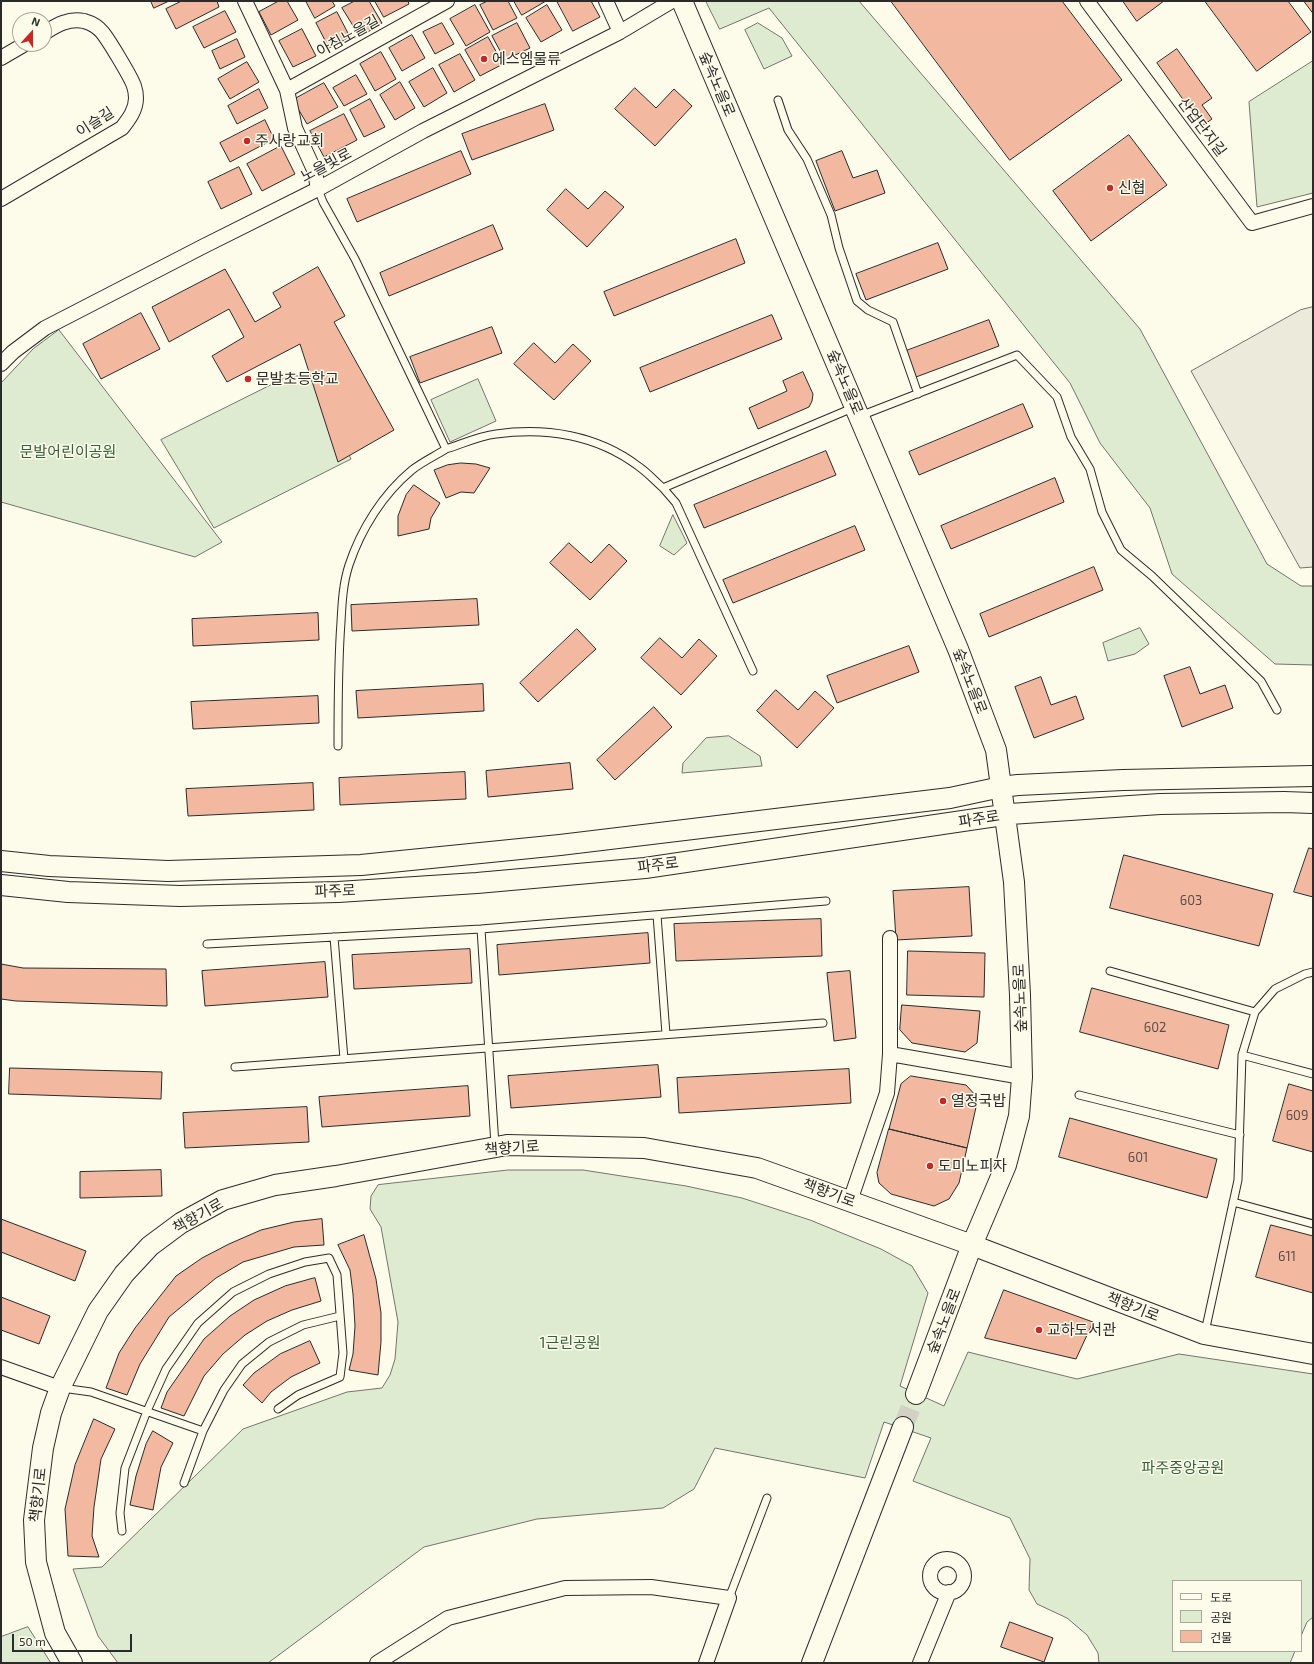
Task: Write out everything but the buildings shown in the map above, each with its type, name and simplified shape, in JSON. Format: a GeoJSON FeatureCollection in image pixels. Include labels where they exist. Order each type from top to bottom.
{"type":"FeatureCollection","features":[{"type":"Feature","properties":{"kind":"street","name":"아침노을길"},"geometry":{"type":"LineString","coordinates":[[287,90],[448,1]]}},
{"type":"Feature","properties":{"kind":"street"},"geometry":{"type":"LineString","coordinates":[[606,1],[620,32]]}},
{"type":"Feature","properties":{"kind":"street","name":"노을빛로"},"geometry":{"type":"LineString","coordinates":[[1,364],[13,352],[45,328],[318,189],[423,131],[620,32],[672,1]]}},
{"type":"Feature","properties":{"kind":"street","name":"숲속노을로"},"geometry":{"type":"LineString","coordinates":[[682,1],[958,649],[996,750],[1014,882],[1020,995],[1022,1077],[1019,1116],[1006,1164],[972,1245],[916,1394]]}},
{"type":"Feature","properties":{"kind":"street","name":"산업단지길"},"geometry":{"type":"LineString","coordinates":[[1087,1],[1252,223],[1313,206]]}},
{"type":"Feature","properties":{"kind":"street"},"geometry":{"type":"LineString","coordinates":[[248,2],[287,90],[295,128],[314,172],[318,189]]}},
{"type":"Feature","properties":{"kind":"street","name":"이슬길"},"geometry":{"type":"LineString","coordinates":[[1,199],[122,128],[134,109],[136,98],[133,85],[104,33],[96,26],[85,21],[73,20],[62,22],[52,28]]}},
{"type":"Feature","properties":{"kind":"street"},"geometry":{"type":"LineString","coordinates":[[1,58],[12,52]]}},
{"type":"Feature","properties":{"kind":"street","name":"파주로"},"geometry":{"type":"LineString","coordinates":[[1,861],[49,866],[168,870],[361,865],[560,845],[934,800],[1001,786],[1123,780],[1313,776]]}},
{"type":"Feature","properties":{"kind":"street","name":"파주로"},"geometry":{"type":"LineString","coordinates":[[1,885],[68,892],[180,896],[338,892],[477,883],[645,868],[1004,815],[1160,804],[1313,803]]}},
{"type":"Feature","properties":{"kind":"street"},"geometry":{"type":"LineString","coordinates":[[850,1201],[887,1093],[890,1054],[890,938]]}},
{"type":"Feature","properties":{"kind":"street"},"geometry":{"type":"LineString","coordinates":[[890,1054],[1022,1077]]}},
{"type":"Feature","properties":{"kind":"street","name":"책향기로"},"geometry":{"type":"LineString","coordinates":[[72,1663],[55,1633],[36,1562],[34,1520],[43,1448],[51,1413],[60,1388],[98,1311],[124,1274],[150,1246],[181,1223],[223,1200],[275,1185],[336,1176],[507,1145],[644,1148],[757,1168],[972,1245],[1204,1334],[1313,1354]]}},
{"type":"Feature","properties":{"kind":"street"},"geometry":{"type":"LineString","coordinates":[[1,1367],[60,1388]]}},
{"type":"Feature","properties":{"kind":"street"},"geometry":{"type":"LineString","coordinates":[[812,1663],[903,1427]]}},
{"type":"Feature","properties":{"kind":"street"},"geometry":{"type":"LineString","coordinates":[[377,1663],[448,1618],[565,1588],[651,1588],[729,1598],[706,1663]]}},
{"type":"Feature","properties":{"kind":"street"},"geometry":{"type":"LineString","coordinates":[[920,1663],[949,1592]]}},
{"type":"Feature","properties":{"kind":"lane"},"geometry":{"type":"LineString","coordinates":[[778,100],[788,130],[807,159],[831,215],[839,248],[857,301],[868,310],[893,322],[918,394]]}},
{"type":"Feature","properties":{"kind":"lane"},"geometry":{"type":"LineString","coordinates":[[318,189],[323,202],[355,259],[446,449]]}},
{"type":"Feature","properties":{"kind":"lane"},"geometry":{"type":"LineString","coordinates":[[663,488],[858,412],[918,394],[1017,355],[1057,397],[1071,437],[1090,469],[1102,512],[1121,550],[1152,576],[1261,681],[1277,710]]}},
{"type":"Feature","properties":{"kind":"lane"},"geometry":{"type":"LineString","coordinates":[[338,746],[338,659],[343,595],[349,565],[362,534],[378,506],[413,470],[446,449],[494,434],[530,431],[564,434],[585,439],[609,448],[638,466],[663,488],[676,504],[753,671]]}},
{"type":"Feature","properties":{"kind":"lane"},"geometry":{"type":"LineString","coordinates":[[207,944],[481,928],[826,901]]}},
{"type":"Feature","properties":{"kind":"lane"},"geometry":{"type":"LineString","coordinates":[[657,915],[666,1034]]}},
{"type":"Feature","properties":{"kind":"lane"},"geometry":{"type":"LineString","coordinates":[[481,928],[496,1147]]}},
{"type":"Feature","properties":{"kind":"lane"},"geometry":{"type":"LineString","coordinates":[[334,937],[344,1059]]}},
{"type":"Feature","properties":{"kind":"lane"},"geometry":{"type":"LineString","coordinates":[[1110,971],[1255,1012]]}},
{"type":"Feature","properties":{"kind":"lane"},"geometry":{"type":"LineString","coordinates":[[1204,1334],[1238,1180],[1242,1055],[1255,1012],[1275,989],[1305,974],[1313,972]]}},
{"type":"Feature","properties":{"kind":"lane"},"geometry":{"type":"LineString","coordinates":[[235,1067],[823,1023]]}},
{"type":"Feature","properties":{"kind":"lane"},"geometry":{"type":"LineString","coordinates":[[1242,1055],[1313,1074]]}},
{"type":"Feature","properties":{"kind":"lane"},"geometry":{"type":"LineString","coordinates":[[1079,1095],[1240,1135]]}},
{"type":"Feature","properties":{"kind":"lane"},"geometry":{"type":"LineString","coordinates":[[1233,1202],[1313,1224]]}},
{"type":"Feature","properties":{"kind":"lane"},"geometry":{"type":"LineString","coordinates":[[122,1531],[120,1513],[125,1468],[147,1411],[166,1369],[198,1322],[233,1292],[269,1274],[305,1262],[329,1258],[337,1275],[343,1353],[340,1377],[298,1395],[278,1409]]}},
{"type":"Feature","properties":{"kind":"lane"},"geometry":{"type":"LineString","coordinates":[[184,1483],[203,1431],[224,1390],[242,1364],[269,1342],[282,1335],[303,1325],[340,1316]]}},
{"type":"Feature","properties":{"kind":"lane"},"geometry":{"type":"LineString","coordinates":[[60,1388],[91,1392],[203,1431]]}},
{"type":"Feature","properties":{"kind":"lane"},"geometry":{"type":"LineString","coordinates":[[729,1598],[767,1498]]}},
{"type":"Feature","properties":{"kind":"green space"},"geometry":{"type":"Polygon","coordinates":[[[706,1],[859,1],[1140,329],[1267,564],[1301,586],[1313,586],[1313,665],[1275,664],[1172,574],[1150,508],[1100,443],[1070,383],[769,8],[720,29],[706,1]]]}},
{"type":"Feature","properties":{"kind":"green space"},"geometry":{"type":"Polygon","coordinates":[[[758,23],[782,38],[792,56],[764,69],[745,30],[758,23]]]}},
{"type":"Feature","properties":{"kind":"green space"},"geometry":{"type":"Polygon","coordinates":[[[1313,61],[1313,193],[1257,207],[1249,102],[1313,61]]]}},
{"type":"Feature","properties":{"kind":"green space","name":"문발어린이공원"},"geometry":{"type":"Polygon","coordinates":[[[59,330],[222,542],[195,557],[1,502],[1,383],[33,349],[59,330]]]}},
{"type":"Feature","properties":{"kind":"green space"},"geometry":{"type":"Polygon","coordinates":[[[291,375],[311,378],[351,459],[214,528],[161,440],[291,375]]]}},
{"type":"Feature","properties":{"kind":"green space"},"geometry":{"type":"Polygon","coordinates":[[[478,379],[496,421],[450,442],[431,400],[478,379]]]}},
{"type":"Feature","properties":{"kind":"green space"},"geometry":{"type":"Polygon","coordinates":[[[673,515],[687,543],[674,555],[660,546],[673,515]]]}},
{"type":"Feature","properties":{"kind":"green space"},"geometry":{"type":"Polygon","coordinates":[[[1140,628],[1149,644],[1135,654],[1108,661],[1103,643],[1140,628]]]}},
{"type":"Feature","properties":{"kind":"green space"},"geometry":{"type":"Polygon","coordinates":[[[729,736],[760,756],[762,766],[682,773],[683,763],[706,738],[729,736]]]}},
{"type":"Feature","properties":{"kind":"green space","name":"1근린공원"},"geometry":{"type":"Polygon","coordinates":[[[508,1170],[583,1170],[686,1186],[742,1198],[810,1220],[881,1249],[912,1266],[928,1293],[900,1386],[944,1406],[968,1352],[1077,1379],[1179,1354],[1313,1374],[1313,1617],[1307,1622],[1302,1634],[1302,1580],[1172,1580],[1172,1652],[1295,1652],[1290,1663],[1099,1663],[1098,1653],[1087,1635],[1067,1618],[1037,1604],[1029,1590],[1030,1559],[1010,1518],[913,1481],[931,1438],[884,1422],[865,1478],[715,1448],[694,1489],[663,1508],[537,1519],[424,1547],[268,1663],[118,1663],[98,1636],[73,1569],[102,1567],[243,1429],[347,1392],[382,1388],[390,1375],[395,1359],[398,1322],[381,1227],[370,1209],[371,1196],[378,1185],[508,1170]]]}},
{"type":"Feature","properties":{"kind":"green space"},"geometry":{"type":"Polygon","coordinates":[[[28,1627],[51,1663],[1,1663],[1,1637],[28,1627]]]}},
{"type":"Feature","properties":{"kind":"shaded area"},"geometry":{"type":"Polygon","coordinates":[[[1313,307],[1313,567],[1300,568],[1191,371],[1300,310],[1313,307]]]}},
{"type":"Feature","properties":{"kind":"tunnel"},"geometry":{"type":"LineString","coordinates":[[903,1427],[916,1394]]}},
{"type":"Feature","properties":{"kind":"place","name":"에스엠물류"},"geometry":{"type":"Point","coordinates":[484,59]}},
{"type":"Feature","properties":{"kind":"place","name":"주사랑교회"},"geometry":{"type":"Point","coordinates":[247,141]}},
{"type":"Feature","properties":{"kind":"place","name":"신협"},"geometry":{"type":"Point","coordinates":[1110,188]}},
{"type":"Feature","properties":{"kind":"place","name":"문발초등학교"},"geometry":{"type":"Point","coordinates":[248,379]}},
{"type":"Feature","properties":{"kind":"place","name":"열정국밥"},"geometry":{"type":"Point","coordinates":[943,1101]}},
{"type":"Feature","properties":{"kind":"place","name":"도미노피자"},"geometry":{"type":"Point","coordinates":[930,1166]}},
{"type":"Feature","properties":{"kind":"place","name":"교하도서관"},"geometry":{"type":"Point","coordinates":[1039,1330]}},
{"type":"Feature","properties":{"kind":"park label","name":"파주중앙공원"},"geometry":{"type":"Point","coordinates":[1183,1468]}}]}
